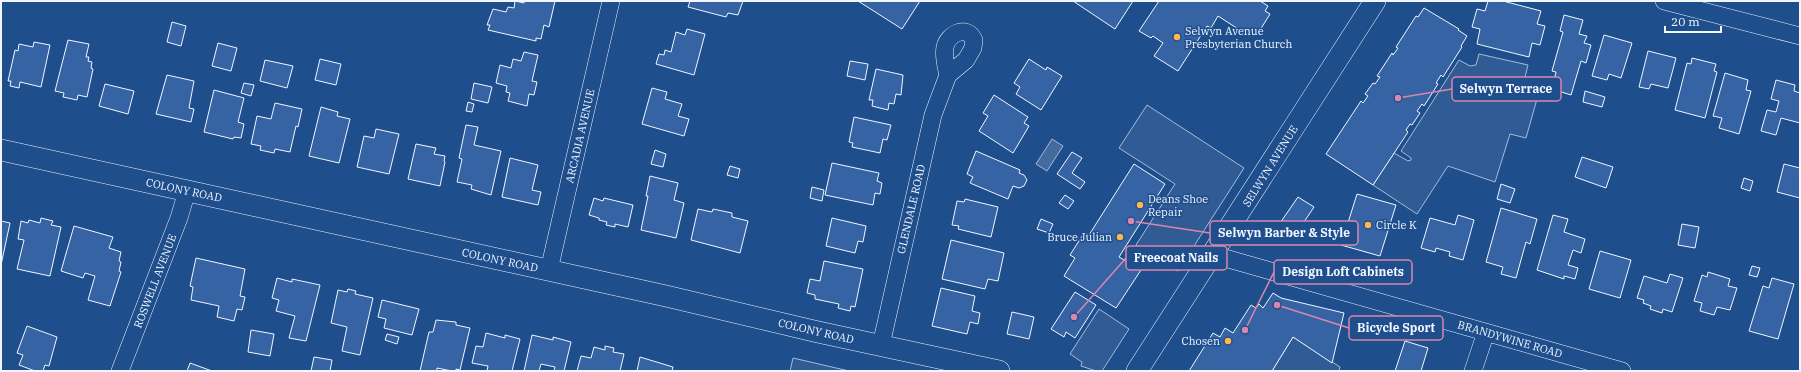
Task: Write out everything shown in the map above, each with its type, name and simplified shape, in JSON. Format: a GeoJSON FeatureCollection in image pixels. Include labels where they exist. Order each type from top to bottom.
{"type":"FeatureCollection","features":[{"type":"Feature","properties":{"kind":"street","name":"ARCADIA AVENUE"},"geometry":{"type":"LineString","coordinates":[[549,270],[611,1]]}},
{"type":"Feature","properties":{"kind":"street","name":"SELWYN AVENUE"},"geometry":{"type":"LineString","coordinates":[[1137,371],[1375,1]]}},
{"type":"Feature","properties":{"kind":"street"},"geometry":{"type":"LineString","coordinates":[[1664,1],[1800,36]]}},
{"type":"Feature","properties":{"kind":"street","name":"GLENDALE ROAD"},"geometry":{"type":"LineString","coordinates":[[881,345],[930,128],[937,102],[948,75]]}},
{"type":"Feature","properties":{"kind":"street","name":"COLONY ROAD"},"geometry":{"type":"LineString","coordinates":[[1,150],[549,270],[999,371]]}},
{"type":"Feature","properties":{"kind":"street","name":"ROSWELL AVENUE"},"geometry":{"type":"LineString","coordinates":[[120,371],[179,218],[187,191]]}},
{"type":"Feature","properties":{"kind":"street","name":"BRANDYWINE ROAD"},"geometry":{"type":"LineString","coordinates":[[1214,252],[1225,258],[1622,371]]}},
{"type":"Feature","properties":{"kind":"street"},"geometry":{"type":"LineString","coordinates":[[1473,371],[1486,332]]}},
{"type":"Feature","properties":{"kind":"shaded area"},"geometry":{"type":"Polygon","coordinates":[[[1479,54],[1528,65],[1525,77],[1542,81],[1526,138],[1510,134],[1495,182],[1448,166],[1417,214],[1373,185],[1394,153],[1408,161],[1411,160],[1411,158],[1401,151],[1459,60],[1470,66],[1476,65],[1479,54]]]}},
{"type":"Feature","properties":{"kind":"shaded area"},"geometry":{"type":"Polygon","coordinates":[[[1147,105],[1244,168],[1178,271],[1136,245],[1175,184],[1119,148],[1147,105]]]}},
{"type":"Feature","properties":{"kind":"shaded area"},"geometry":{"type":"Polygon","coordinates":[[[1052,139],[1063,146],[1047,171],[1036,164],[1052,139]]]}},
{"type":"Feature","properties":{"kind":"shaded area"},"geometry":{"type":"Polygon","coordinates":[[[1099,309],[1129,329],[1102,371],[1096,371],[1081,366],[1082,362],[1070,354],[1099,309]]]}},
{"type":"Feature","properties":{"kind":"shaded area"},"geometry":{"type":"Polygon","coordinates":[[[1293,337],[1340,367],[1339,371],[1272,371],[1293,337]]]}},
{"type":"Feature","properties":{"kind":"shaded area"},"geometry":{"type":"Polygon","coordinates":[[[793,358],[849,371],[790,371],[793,358]]]}},
{"type":"Feature","properties":{"kind":"building"},"geometry":{"type":"Polygon","coordinates":[[[515,1],[524,3],[524,1],[555,1],[549,27],[544,25],[541,39],[536,38],[536,41],[488,30],[490,25],[487,25],[493,9],[506,12],[508,7],[514,8],[515,1]]]}},
{"type":"Feature","properties":{"kind":"building"},"geometry":{"type":"Polygon","coordinates":[[[690,1],[743,1],[738,15],[728,13],[726,17],[688,7],[690,1]]]}},
{"type":"Feature","properties":{"kind":"building"},"geometry":{"type":"Polygon","coordinates":[[[858,1],[920,1],[902,29],[858,1]]]}},
{"type":"Feature","properties":{"kind":"building"},"geometry":{"type":"Polygon","coordinates":[[[1073,1],[1133,1],[1115,29],[1073,1]]]}},
{"type":"Feature","properties":{"kind":"building","name":"Selwyn Avenue Presbyterian Church"},"geometry":{"type":"Polygon","coordinates":[[[1159,1],[1260,1],[1268,6],[1265,11],[1270,14],[1257,35],[1252,31],[1249,36],[1218,16],[1211,28],[1207,26],[1178,71],[1154,56],[1163,43],[1153,36],[1151,38],[1139,31],[1159,1]]]}},
{"type":"Feature","properties":{"kind":"building"},"geometry":{"type":"Polygon","coordinates":[[[1488,1],[1503,1],[1541,11],[1537,24],[1545,26],[1540,45],[1532,43],[1529,57],[1477,44],[1480,29],[1472,27],[1477,9],[1485,11],[1488,1]]]}},
{"type":"Feature","properties":{"kind":"building"},"geometry":{"type":"Polygon","coordinates":[[[1424,8],[1459,29],[1458,30],[1467,36],[1461,46],[1462,47],[1443,77],[1441,75],[1436,83],[1438,84],[1424,106],[1422,104],[1417,111],[1420,113],[1412,125],[1410,124],[1406,130],[1408,132],[1373,185],[1326,154],[1361,101],[1363,103],[1368,96],[1365,94],[1373,83],[1375,84],[1380,77],[1377,76],[1392,53],[1393,55],[1398,48],[1396,47],[1416,16],[1418,17],[1424,8]]]}},
{"type":"Feature","properties":{"kind":"building"},"geometry":{"type":"Polygon","coordinates":[[[1564,15],[1583,20],[1579,34],[1587,36],[1584,43],[1591,45],[1586,63],[1581,61],[1571,95],[1552,89],[1556,72],[1552,71],[1563,32],[1560,31],[1564,15]]]}},
{"type":"Feature","properties":{"kind":"building"},"geometry":{"type":"Polygon","coordinates":[[[172,22],[186,26],[181,46],[167,42],[172,22]]]}},
{"type":"Feature","properties":{"kind":"building"},"geometry":{"type":"Polygon","coordinates":[[[687,29],[705,34],[694,75],[656,64],[659,54],[664,55],[665,50],[671,52],[676,32],[685,35],[687,29]]]}},
{"type":"Feature","properties":{"kind":"building"},"geometry":{"type":"Polygon","coordinates":[[[1604,35],[1632,43],[1621,78],[1609,74],[1607,80],[1592,76],[1604,35]]]}},
{"type":"Feature","properties":{"kind":"building"},"geometry":{"type":"Polygon","coordinates":[[[68,40],[89,44],[86,57],[89,57],[88,61],[92,62],[91,68],[93,69],[87,97],[78,95],[77,100],[63,97],[64,93],[55,91],[68,40]]]}},
{"type":"Feature","properties":{"kind":"building"},"geometry":{"type":"Polygon","coordinates":[[[34,42],[50,45],[41,87],[20,82],[19,88],[10,86],[11,81],[8,81],[15,50],[18,51],[19,44],[33,47],[34,42]]]}},
{"type":"Feature","properties":{"kind":"building"},"geometry":{"type":"Polygon","coordinates":[[[218,43],[237,48],[231,71],[212,66],[218,43]]]}},
{"type":"Feature","properties":{"kind":"building"},"geometry":{"type":"Polygon","coordinates":[[[1648,51],[1676,58],[1668,88],[1651,84],[1649,89],[1639,87],[1648,51]]]}},
{"type":"Feature","properties":{"kind":"building"},"geometry":{"type":"Polygon","coordinates":[[[524,52],[538,55],[532,81],[537,82],[534,95],[529,94],[527,106],[508,101],[510,93],[506,92],[507,86],[496,83],[500,65],[511,68],[513,59],[521,61],[524,52]]]}},
{"type":"Feature","properties":{"kind":"building"},"geometry":{"type":"Polygon","coordinates":[[[1692,58],[1716,64],[1714,71],[1717,72],[1705,118],[1675,110],[1687,63],[1691,64],[1692,58]]]}},
{"type":"Feature","properties":{"kind":"building"},"geometry":{"type":"Polygon","coordinates":[[[320,59],[341,64],[336,85],[315,80],[320,59]]]}},
{"type":"Feature","properties":{"kind":"building"},"geometry":{"type":"Polygon","coordinates":[[[1029,59],[1046,70],[1047,67],[1062,76],[1041,110],[1016,94],[1020,87],[1014,83],[1029,59]]]}},
{"type":"Feature","properties":{"kind":"building"},"geometry":{"type":"Polygon","coordinates":[[[265,60],[293,66],[287,88],[260,81],[265,60]]]}},
{"type":"Feature","properties":{"kind":"building"},"geometry":{"type":"Polygon","coordinates":[[[850,61],[868,64],[865,80],[847,76],[850,61]]]}},
{"type":"Feature","properties":{"kind":"building"},"geometry":{"type":"Polygon","coordinates":[[[876,69],[903,75],[901,95],[896,94],[894,104],[889,103],[888,110],[872,106],[873,100],[869,100],[876,69]]]}},
{"type":"Feature","properties":{"kind":"building"},"geometry":{"type":"Polygon","coordinates":[[[1725,73],[1748,80],[1746,90],[1751,91],[1739,134],[1719,128],[1722,118],[1713,116],[1725,73]]]}},
{"type":"Feature","properties":{"kind":"building"},"geometry":{"type":"Polygon","coordinates":[[[167,75],[194,81],[189,108],[194,109],[191,122],[156,114],[167,75]]]}},
{"type":"Feature","properties":{"kind":"building"},"geometry":{"type":"Polygon","coordinates":[[[1776,80],[1795,85],[1794,91],[1800,93],[1800,123],[1781,118],[1776,135],[1761,131],[1767,110],[1776,112],[1779,101],[1771,99],[1776,80]]]}},
{"type":"Feature","properties":{"kind":"building"},"geometry":{"type":"Polygon","coordinates":[[[244,83],[254,85],[251,96],[241,93],[244,83]]]}},
{"type":"Feature","properties":{"kind":"building"},"geometry":{"type":"Polygon","coordinates":[[[474,83],[492,87],[488,103],[471,99],[474,83]]]}},
{"type":"Feature","properties":{"kind":"building"},"geometry":{"type":"Polygon","coordinates":[[[105,84],[134,91],[128,114],[99,106],[105,84]]]}},
{"type":"Feature","properties":{"kind":"building"},"geometry":{"type":"Polygon","coordinates":[[[652,88],[667,92],[665,99],[682,104],[678,116],[689,119],[684,136],[642,124],[652,88]]]}},
{"type":"Feature","properties":{"kind":"building"},"geometry":{"type":"Polygon","coordinates":[[[214,90],[244,98],[238,122],[244,124],[241,138],[234,137],[233,139],[204,132],[214,90]]]}},
{"type":"Feature","properties":{"kind":"building"},"geometry":{"type":"Polygon","coordinates":[[[1585,91],[1605,97],[1602,107],[1583,102],[1585,91]]]}},
{"type":"Feature","properties":{"kind":"building"},"geometry":{"type":"Polygon","coordinates":[[[994,95],[1028,117],[1024,123],[1029,126],[1013,153],[979,131],[988,116],[983,113],[994,95]]]}},
{"type":"Feature","properties":{"kind":"building"},"geometry":{"type":"Polygon","coordinates":[[[468,102],[474,104],[472,112],[466,111],[468,102]]]}},
{"type":"Feature","properties":{"kind":"building"},"geometry":{"type":"Polygon","coordinates":[[[275,103],[302,109],[298,127],[296,126],[290,152],[275,149],[274,153],[260,150],[261,146],[251,144],[257,116],[271,119],[275,103]]]}},
{"type":"Feature","properties":{"kind":"building"},"geometry":{"type":"Polygon","coordinates":[[[321,107],[338,112],[337,116],[350,119],[339,163],[309,156],[321,107]]]}},
{"type":"Feature","properties":{"kind":"building"},"geometry":{"type":"Polygon","coordinates":[[[854,117],[891,125],[887,140],[883,139],[880,153],[852,147],[853,143],[849,142],[854,117]]]}},
{"type":"Feature","properties":{"kind":"building"},"geometry":{"type":"Polygon","coordinates":[[[466,125],[478,127],[474,145],[501,151],[491,195],[471,189],[472,185],[457,182],[462,159],[459,158],[466,125]]]}},
{"type":"Feature","properties":{"kind":"building"},"geometry":{"type":"Polygon","coordinates":[[[376,129],[399,134],[389,174],[357,167],[364,136],[374,138],[376,129]]]}},
{"type":"Feature","properties":{"kind":"building"},"geometry":{"type":"Polygon","coordinates":[[[416,144],[436,148],[434,154],[445,156],[440,186],[408,179],[416,144]]]}},
{"type":"Feature","properties":{"kind":"building"},"geometry":{"type":"Polygon","coordinates":[[[655,150],[666,154],[663,167],[651,164],[655,150]]]}},
{"type":"Feature","properties":{"kind":"building"},"geometry":{"type":"Polygon","coordinates":[[[976,151],[1020,170],[1019,173],[1024,175],[1027,180],[1024,186],[1019,188],[1013,186],[1008,199],[970,183],[973,177],[967,174],[976,151]]]}},
{"type":"Feature","properties":{"kind":"building"},"geometry":{"type":"Polygon","coordinates":[[[1072,152],[1082,158],[1072,173],[1085,182],[1080,189],[1057,174],[1072,152]]]}},
{"type":"Feature","properties":{"kind":"building"},"geometry":{"type":"Polygon","coordinates":[[[1582,157],[1613,167],[1606,188],[1575,177],[1582,157]]]}},
{"type":"Feature","properties":{"kind":"building"},"geometry":{"type":"Polygon","coordinates":[[[510,158],[538,165],[532,190],[541,192],[538,205],[502,197],[510,158]]]}},
{"type":"Feature","properties":{"kind":"building"},"geometry":{"type":"Polygon","coordinates":[[[832,163],[879,173],[877,181],[882,183],[880,194],[875,193],[873,205],[825,195],[832,163]]]}},
{"type":"Feature","properties":{"kind":"building"},"geometry":{"type":"Polygon","coordinates":[[[1134,164],[1165,184],[1119,257],[1141,270],[1116,308],[1064,276],[1075,258],[1070,255],[1084,233],[1089,235],[1134,164]]]}},
{"type":"Feature","properties":{"kind":"building"},"geometry":{"type":"Polygon","coordinates":[[[1784,164],[1800,168],[1800,198],[1777,192],[1784,164]]]}},
{"type":"Feature","properties":{"kind":"building"},"geometry":{"type":"Polygon","coordinates":[[[730,166],[740,169],[738,178],[727,175],[730,166]]]}},
{"type":"Feature","properties":{"kind":"building"},"geometry":{"type":"Polygon","coordinates":[[[650,176],[678,183],[674,200],[684,203],[676,238],[641,230],[648,196],[646,196],[650,176]]]}},
{"type":"Feature","properties":{"kind":"building"},"geometry":{"type":"Polygon","coordinates":[[[1744,178],[1753,181],[1750,191],[1741,188],[1744,178]]]}},
{"type":"Feature","properties":{"kind":"building"},"geometry":{"type":"Polygon","coordinates":[[[1501,184],[1515,189],[1510,203],[1497,199],[1501,184]]]}},
{"type":"Feature","properties":{"kind":"building"},"geometry":{"type":"Polygon","coordinates":[[[812,187],[824,190],[822,201],[810,198],[812,187]]]}},
{"type":"Feature","properties":{"kind":"building","name":"Circle K"},"geometry":{"type":"Polygon","coordinates":[[[1357,194],[1396,205],[1380,256],[1341,245],[1357,194]]]}},
{"type":"Feature","properties":{"kind":"building"},"geometry":{"type":"Polygon","coordinates":[[[1065,195],[1074,201],[1068,209],[1059,203],[1065,195]]]}},
{"type":"Feature","properties":{"kind":"building"},"geometry":{"type":"Polygon","coordinates":[[[1298,197],[1314,207],[1294,237],[1278,226],[1298,197]]]}},
{"type":"Feature","properties":{"kind":"building"},"geometry":{"type":"Polygon","coordinates":[[[594,198],[603,201],[604,198],[633,205],[628,227],[615,224],[615,227],[606,225],[607,222],[589,215],[594,198]]]}},
{"type":"Feature","properties":{"kind":"building"},"geometry":{"type":"Polygon","coordinates":[[[965,199],[998,207],[991,237],[958,229],[959,226],[952,225],[957,201],[964,202],[965,199]]]}},
{"type":"Feature","properties":{"kind":"building"},"geometry":{"type":"Polygon","coordinates":[[[1501,208],[1537,219],[1530,244],[1526,242],[1516,278],[1501,274],[1503,267],[1486,262],[1501,208]]]}},
{"type":"Feature","properties":{"kind":"building"},"geometry":{"type":"Polygon","coordinates":[[[698,209],[712,212],[713,209],[732,213],[732,217],[748,221],[740,253],[691,240],[698,209]]]}},
{"type":"Feature","properties":{"kind":"building"},"geometry":{"type":"Polygon","coordinates":[[[1458,215],[1474,220],[1463,260],[1449,256],[1450,252],[1436,248],[1435,252],[1421,248],[1430,218],[1455,225],[1458,215]]]}},
{"type":"Feature","properties":{"kind":"building"},"geometry":{"type":"Polygon","coordinates":[[[1553,215],[1568,219],[1564,232],[1585,239],[1581,253],[1573,250],[1568,265],[1578,268],[1575,279],[1564,276],[1564,279],[1537,270],[1553,215]]]}},
{"type":"Feature","properties":{"kind":"building"},"geometry":{"type":"Polygon","coordinates":[[[41,218],[53,221],[51,225],[61,227],[50,276],[17,269],[24,240],[18,239],[21,221],[28,223],[29,220],[40,223],[41,218]]]}},
{"type":"Feature","properties":{"kind":"building"},"geometry":{"type":"Polygon","coordinates":[[[832,218],[866,226],[863,242],[858,241],[855,253],[826,246],[832,218]]]}},
{"type":"Feature","properties":{"kind":"building"},"geometry":{"type":"Polygon","coordinates":[[[1041,219],[1053,224],[1049,233],[1037,229],[1041,219]]]}},
{"type":"Feature","properties":{"kind":"building"},"geometry":{"type":"Polygon","coordinates":[[[1,221],[10,223],[1,265],[1,221]]]}},
{"type":"Feature","properties":{"kind":"building"},"geometry":{"type":"Polygon","coordinates":[[[1682,224],[1699,227],[1695,248],[1678,245],[1682,224]]]}},
{"type":"Feature","properties":{"kind":"building"},"geometry":{"type":"Polygon","coordinates":[[[74,226],[113,237],[109,248],[121,252],[119,271],[121,272],[110,306],[88,300],[95,276],[85,273],[83,278],[61,271],[74,226]]]}},
{"type":"Feature","properties":{"kind":"building"},"geometry":{"type":"Polygon","coordinates":[[[951,240],[1004,253],[998,281],[988,279],[985,289],[942,279],[951,240]]]}},
{"type":"Feature","properties":{"kind":"building"},"geometry":{"type":"Polygon","coordinates":[[[1600,251],[1631,260],[1620,298],[1589,289],[1600,251]]]}},
{"type":"Feature","properties":{"kind":"building"},"geometry":{"type":"Polygon","coordinates":[[[196,258],[245,269],[240,296],[245,297],[242,310],[237,309],[234,321],[217,317],[219,306],[191,300],[193,287],[190,286],[196,258]]]}},
{"type":"Feature","properties":{"kind":"building"},"geometry":{"type":"Polygon","coordinates":[[[824,261],[863,269],[855,307],[851,306],[850,311],[838,308],[839,304],[815,299],[815,295],[807,293],[810,279],[820,281],[824,261]]]}},
{"type":"Feature","properties":{"kind":"building"},"geometry":{"type":"Polygon","coordinates":[[[1752,266],[1760,268],[1757,277],[1749,275],[1752,266]]]}},
{"type":"Feature","properties":{"kind":"building"},"geometry":{"type":"Polygon","coordinates":[[[1708,272],[1730,279],[1728,286],[1737,288],[1730,310],[1717,307],[1714,315],[1700,311],[1702,303],[1694,301],[1702,275],[1707,277],[1708,272]]]}},
{"type":"Feature","properties":{"kind":"building"},"geometry":{"type":"Polygon","coordinates":[[[1670,274],[1683,278],[1672,312],[1663,309],[1662,313],[1650,309],[1651,306],[1643,303],[1644,300],[1637,298],[1644,276],[1667,283],[1670,274]]]}},
{"type":"Feature","properties":{"kind":"building"},"geometry":{"type":"Polygon","coordinates":[[[277,278],[292,282],[292,279],[320,285],[306,341],[289,338],[295,316],[276,311],[279,300],[272,298],[277,278]]]}},
{"type":"Feature","properties":{"kind":"building"},"geometry":{"type":"Polygon","coordinates":[[[1772,278],[1794,284],[1778,339],[1749,331],[1763,286],[1769,288],[1772,278]]]}},
{"type":"Feature","properties":{"kind":"building"},"geometry":{"type":"Polygon","coordinates":[[[941,288],[975,296],[972,311],[980,313],[978,324],[970,322],[967,334],[932,326],[941,288]]]}},
{"type":"Feature","properties":{"kind":"building"},"geometry":{"type":"Polygon","coordinates":[[[348,289],[356,291],[355,294],[373,298],[360,355],[342,351],[347,327],[331,323],[338,290],[347,292],[348,289]]]}},
{"type":"Feature","properties":{"kind":"building"},"geometry":{"type":"Polygon","coordinates":[[[1075,292],[1096,305],[1075,338],[1066,332],[1064,337],[1051,329],[1075,292]]]}},
{"type":"Feature","properties":{"kind":"building"},"geometry":{"type":"Polygon","coordinates":[[[1273,293],[1281,298],[1344,313],[1332,363],[1293,337],[1272,371],[1189,371],[1213,333],[1220,337],[1225,328],[1233,333],[1251,305],[1256,308],[1259,304],[1263,308],[1273,293]]]}},
{"type":"Feature","properties":{"kind":"building"},"geometry":{"type":"Polygon","coordinates":[[[382,300],[419,309],[412,335],[384,328],[386,319],[378,317],[382,300]]]}},
{"type":"Feature","properties":{"kind":"building"},"geometry":{"type":"Polygon","coordinates":[[[1012,312],[1034,317],[1029,339],[1007,334],[1012,312]]]}},
{"type":"Feature","properties":{"kind":"building"},"geometry":{"type":"Polygon","coordinates":[[[436,320],[456,322],[456,325],[470,328],[460,370],[456,369],[456,371],[452,371],[437,368],[437,371],[420,371],[429,332],[433,332],[436,320]]]}},
{"type":"Feature","properties":{"kind":"building"},"geometry":{"type":"Polygon","coordinates":[[[27,326],[57,337],[49,366],[45,365],[43,371],[35,371],[19,365],[23,355],[17,353],[27,326]]]}},
{"type":"Feature","properties":{"kind":"building"},"geometry":{"type":"Polygon","coordinates":[[[251,330],[274,334],[270,356],[248,352],[251,330]]]}},
{"type":"Feature","properties":{"kind":"building"},"geometry":{"type":"Polygon","coordinates":[[[486,333],[505,338],[505,335],[520,339],[512,371],[487,371],[488,366],[472,363],[476,346],[483,347],[486,333]]]}},
{"type":"Feature","properties":{"kind":"building"},"geometry":{"type":"Polygon","coordinates":[[[387,334],[399,337],[397,344],[385,340],[387,334]]]}},
{"type":"Feature","properties":{"kind":"building"},"geometry":{"type":"Polygon","coordinates":[[[532,335],[553,340],[553,337],[571,342],[564,371],[554,371],[555,367],[541,364],[539,371],[524,371],[532,335]]]}},
{"type":"Feature","properties":{"kind":"building"},"geometry":{"type":"Polygon","coordinates":[[[1405,341],[1428,348],[1421,371],[1395,371],[1405,341]]]}},
{"type":"Feature","properties":{"kind":"building"},"geometry":{"type":"Polygon","coordinates":[[[605,346],[614,348],[613,352],[624,354],[620,371],[577,371],[581,356],[591,358],[594,347],[605,350],[605,346]]]}},
{"type":"Feature","properties":{"kind":"building"},"geometry":{"type":"Polygon","coordinates":[[[314,357],[332,360],[330,371],[311,371],[314,357]]]}},
{"type":"Feature","properties":{"kind":"building"},"geometry":{"type":"Polygon","coordinates":[[[640,357],[673,367],[672,371],[637,371],[640,357]]]}},
{"type":"Feature","properties":{"kind":"building"},"geometry":{"type":"Polygon","coordinates":[[[190,363],[212,371],[187,371],[190,363]]]}},
{"type":"Feature","properties":{"kind":"place","name":"Selwyn Avenue Presbyterian Church"},"geometry":{"type":"Point","coordinates":[1177,37]}},
{"type":"Feature","properties":{"kind":"place","name":"Selwyn Terrace"},"geometry":{"type":"Point","coordinates":[1398,98]}},
{"type":"Feature","properties":{"kind":"place","name":"Deans Shoe Repair"},"geometry":{"type":"Point","coordinates":[1140,205]}},
{"type":"Feature","properties":{"kind":"place","name":"Selwyn Barber & Style"},"geometry":{"type":"Point","coordinates":[1131,221]}},
{"type":"Feature","properties":{"kind":"place","name":"Circle K"},"geometry":{"type":"Point","coordinates":[1368,225]}},
{"type":"Feature","properties":{"kind":"place","name":"Bruce Julian"},"geometry":{"type":"Point","coordinates":[1120,237]}},
{"type":"Feature","properties":{"kind":"place","name":"Bicycle Sport"},"geometry":{"type":"Point","coordinates":[1277,305]}},
{"type":"Feature","properties":{"kind":"place","name":"Freecoat Nails"},"geometry":{"type":"Point","coordinates":[1074,317]}},
{"type":"Feature","properties":{"kind":"place","name":"Design Loft Cabinets"},"geometry":{"type":"Point","coordinates":[1245,330]}},
{"type":"Feature","properties":{"kind":"place","name":"Chosen"},"geometry":{"type":"Point","coordinates":[1228,341]}}]}
